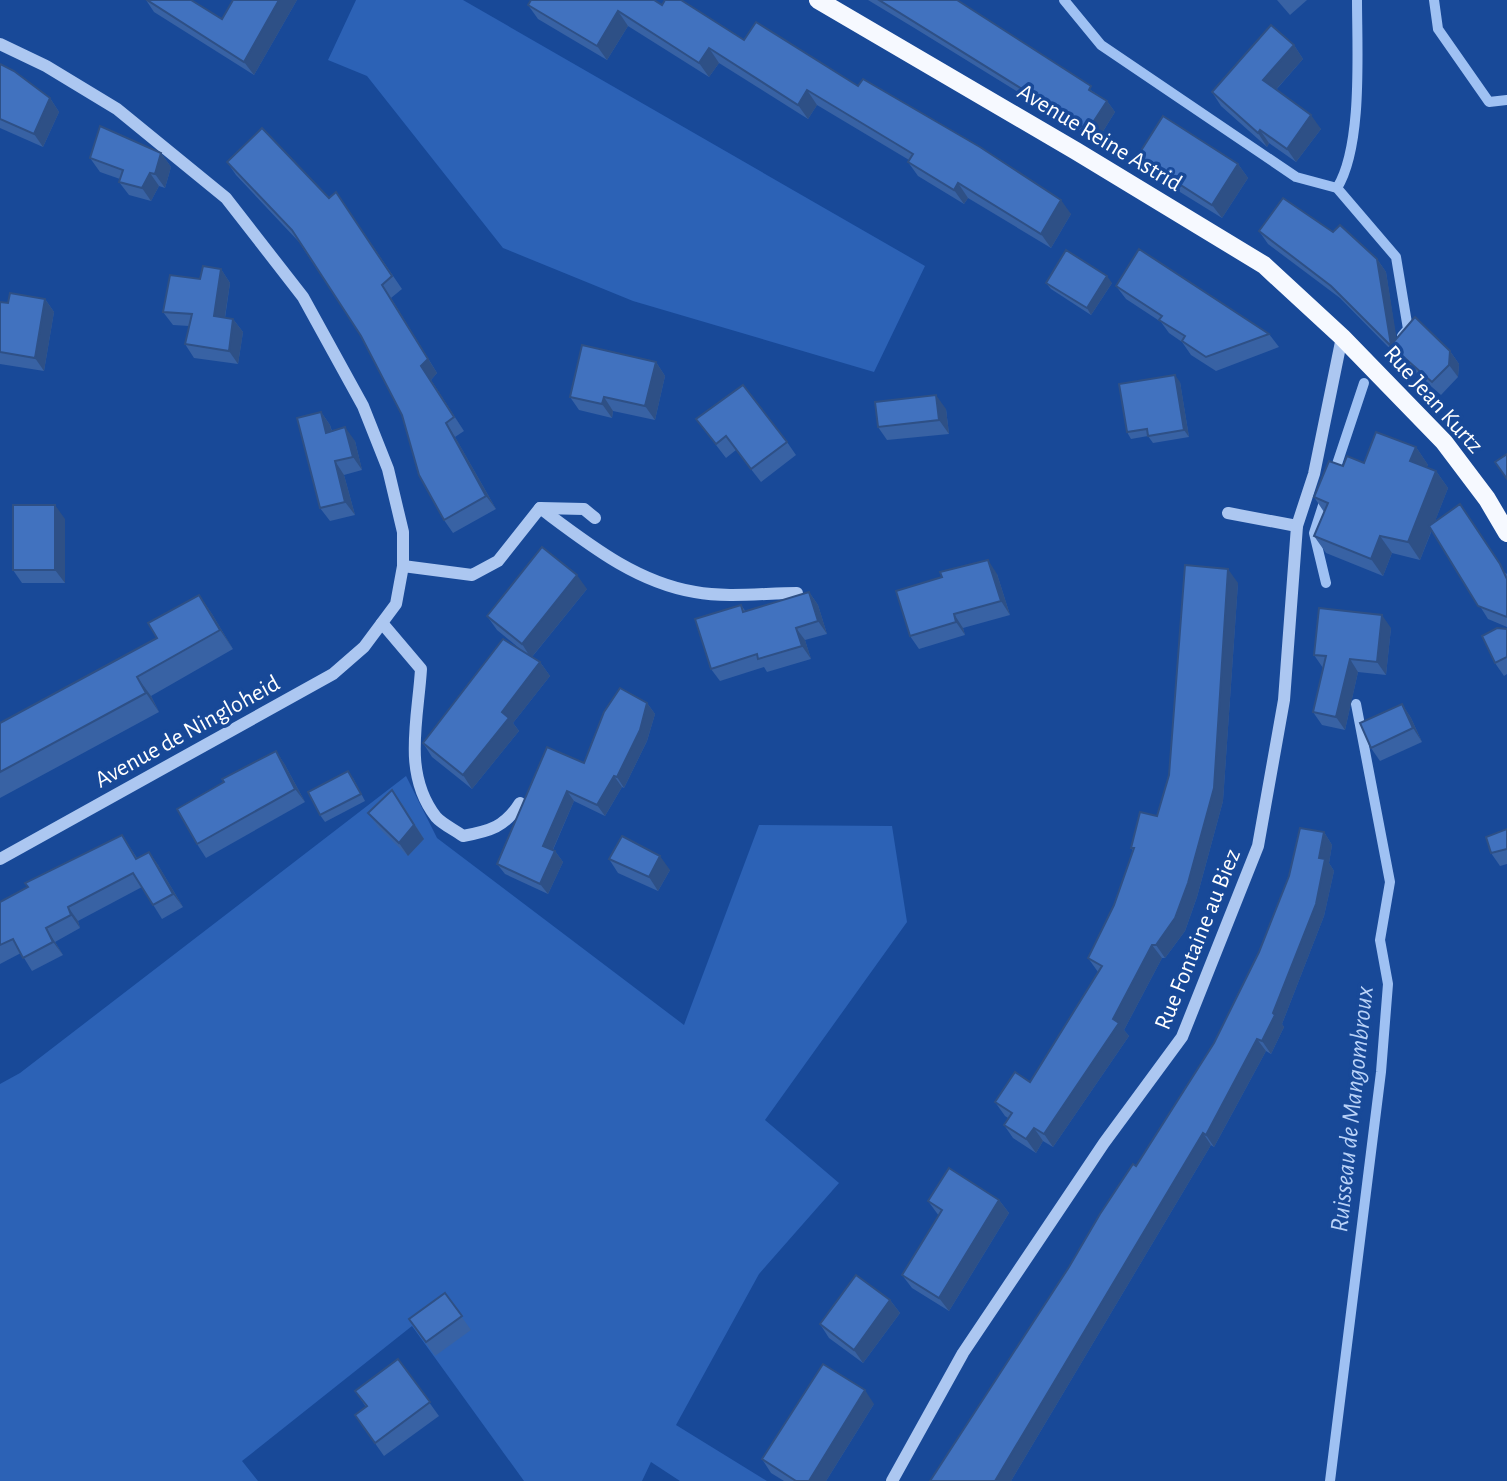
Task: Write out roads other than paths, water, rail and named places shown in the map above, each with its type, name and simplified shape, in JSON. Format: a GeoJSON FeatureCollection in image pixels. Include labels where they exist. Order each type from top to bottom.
{"type":"FeatureCollection","features":[{"type":"Feature","properties":{"kind":"main road","name":"Avenue Reine Astrid"},"geometry":{"type":"LineString","coordinates":[[818,0],[1076,150],[1264,265],[1342,337]]}},
{"type":"Feature","properties":{"kind":"main road","name":"Rue Jean Kurtz"},"geometry":{"type":"LineString","coordinates":[[1342,337],[1444,442],[1487,499],[1507,533]]}},
{"type":"Feature","properties":{"kind":"street","name":"Avenue de Ningloheid"},"geometry":{"type":"LineString","coordinates":[[0,44],[46,66],[117,109],[226,198],[303,297],[363,406],[388,469],[403,532],[403,566],[396,604],[364,647],[333,674],[0,859]]}},
{"type":"Feature","properties":{"kind":"street","name":"Rue Fontaine au Biez"},"geometry":{"type":"LineString","coordinates":[[892,1481],[964,1353],[1104,1143],[1182,1037],[1258,846],[1284,700],[1297,526],[1314,474],[1342,337]]}},
{"type":"Feature","properties":{"kind":"street"},"geometry":{"type":"LineString","coordinates":[[403,566],[472,575],[498,561],[540,508]]}},
{"type":"Feature","properties":{"kind":"street"},"geometry":{"type":"LineString","coordinates":[[540,508],[583,509],[595,518]]}},
{"type":"Feature","properties":{"kind":"street"},"geometry":{"type":"LineString","coordinates":[[540,508],[600,554],[662,583],[696,593],[797,593]]}},
{"type":"Feature","properties":{"kind":"street"},"geometry":{"type":"LineString","coordinates":[[1228,513],[1297,526]]}},
{"type":"Feature","properties":{"kind":"street"},"geometry":{"type":"LineString","coordinates":[[382,623],[421,670],[412,753],[420,784],[437,818],[463,836],[496,830],[511,817],[520,803]]}},
{"type":"Feature","properties":{"kind":"waterway","name":"Ruisseau de Mangombroux"},"geometry":{"type":"LineString","coordinates":[[1064,0],[1101,45],[1296,177],[1337,188],[1396,257],[1408,329],[1402,336]]}},
{"type":"Feature","properties":{"kind":"waterway"},"geometry":{"type":"LineString","coordinates":[[1337,188],[1345,170],[1355,123],[1358,70],[1357,0]]}},
{"type":"Feature","properties":{"kind":"waterway"},"geometry":{"type":"LineString","coordinates":[[1434,0],[1438,29],[1489,102],[1507,100]]}},
{"type":"Feature","properties":{"kind":"waterway","name":"Ruisseau de Mangombroux"},"geometry":{"type":"LineString","coordinates":[[1333,476],[1364,383]]}},
{"type":"Feature","properties":{"kind":"waterway","name":"Ruisseau de Mangombroux"},"geometry":{"type":"LineString","coordinates":[[1326,496],[1314,533],[1326,583]]}},
{"type":"Feature","properties":{"kind":"waterway","name":"Ruisseau de Mangombroux"},"geometry":{"type":"LineString","coordinates":[[1330,1481],[1381,1072],[1388,984],[1380,940],[1390,882],[1356,704]]}}]}
